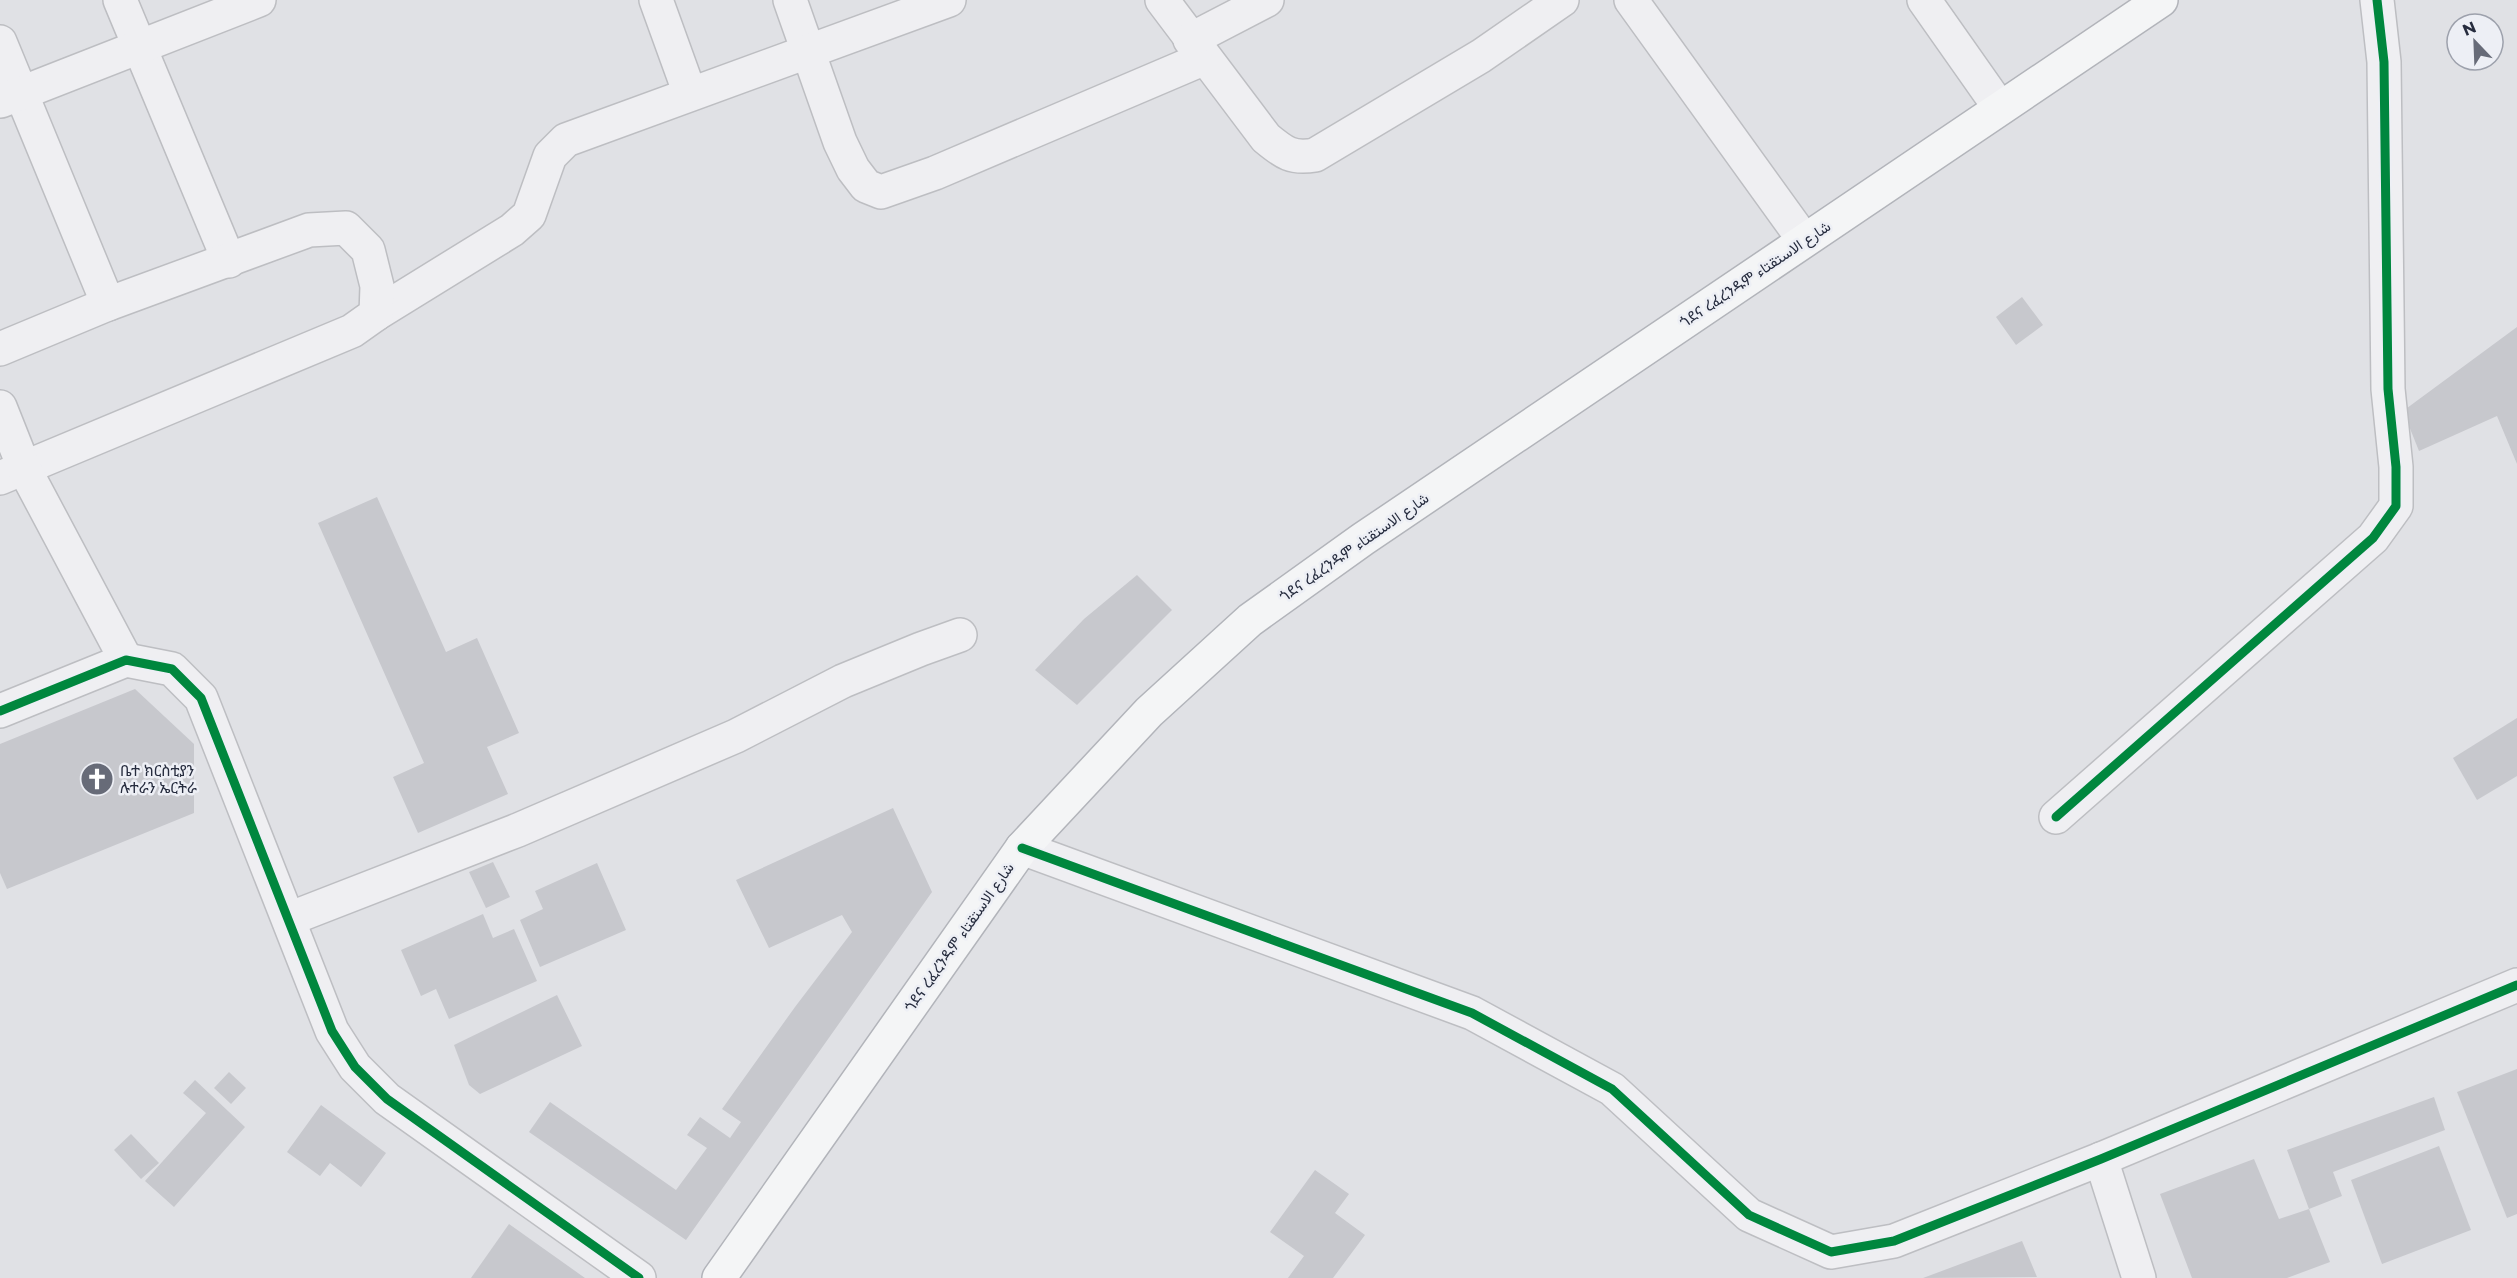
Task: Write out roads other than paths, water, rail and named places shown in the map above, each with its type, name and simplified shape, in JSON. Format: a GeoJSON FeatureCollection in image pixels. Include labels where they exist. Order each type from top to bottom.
{"type":"FeatureCollection","features":[{"type":"Feature","properties":{"kind":"highway","name":"ጎደና ረፈረንዱም شارع الاستقتاء"},"geometry":{"type":"LineString","coordinates":[[719,1278],[1022,848],[1149,712],[1250,620],[1363,539],[2161,0]]}},
{"type":"Feature","properties":{"kind":"street"},"geometry":{"type":"LineString","coordinates":[[120,0],[229,261]]}},
{"type":"Feature","properties":{"kind":"street"},"geometry":{"type":"LineString","coordinates":[[10,98],[139,45],[260,0]]}},
{"type":"Feature","properties":{"kind":"street"},"geometry":{"type":"LineString","coordinates":[[656,0],[690,94]]}},
{"type":"Feature","properties":{"kind":"street"},"geometry":{"type":"LineString","coordinates":[[790,0],[840,142],[853,169],[866,186],[881,192],[935,173],[1197,49],[1267,0]]}},
{"type":"Feature","properties":{"kind":"street"},"geometry":{"type":"LineString","coordinates":[[12,474],[352,331],[512,230],[529,215],[550,156],[566,140],[949,0]]}},
{"type":"Feature","properties":{"kind":"street"},"geometry":{"type":"LineString","coordinates":[[1162,0],[1266,138],[1281,151],[1299,158],[1315,155],[1482,56],[1562,0]]}},
{"type":"Feature","properties":{"kind":"street"},"geometry":{"type":"LineString","coordinates":[[1631,0],[1804,240]]}},
{"type":"Feature","properties":{"kind":"street"},"geometry":{"type":"LineString","coordinates":[[1924,0],[2001,108]]}},
{"type":"Feature","properties":{"kind":"street"},"geometry":{"type":"LineString","coordinates":[[2056,817],[2373,538],[2396,506],[2396,467],[2388,389],[2384,62],[2377,0]]}},
{"type":"Feature","properties":{"kind":"street"},"geometry":{"type":"LineString","coordinates":[[0,42],[10,98],[108,304]]}},
{"type":"Feature","properties":{"kind":"street"},"geometry":{"type":"LineString","coordinates":[[0,349],[108,304],[309,230],[346,228],[368,250],[377,286],[376,314]]}},
{"type":"Feature","properties":{"kind":"street"},"geometry":{"type":"LineString","coordinates":[[0,407],[12,474],[126,660]]}},
{"type":"Feature","properties":{"kind":"street"},"geometry":{"type":"LineString","coordinates":[[289,919],[529,825],[736,736],[843,681],[960,635]]}},
{"type":"Feature","properties":{"kind":"street"},"geometry":{"type":"LineString","coordinates":[[0,711],[126,660],[172,669],[201,698],[332,1031],[355,1067],[387,1099],[639,1278]]}},
{"type":"Feature","properties":{"kind":"street"},"geometry":{"type":"LineString","coordinates":[[1022,848],[1472,1013],[1612,1089],[1749,1215],[1831,1252],[1894,1241],[2101,1159],[2517,985]]}},
{"type":"Feature","properties":{"kind":"street"},"geometry":{"type":"LineString","coordinates":[[2101,1159],[2139,1278]]}},
{"type":"Feature","properties":{"kind":"place","name":"ቤተ ክርስቲያን ሉተራን ኤርትራ"},"geometry":{"type":"Point","coordinates":[97,779]}}]}
